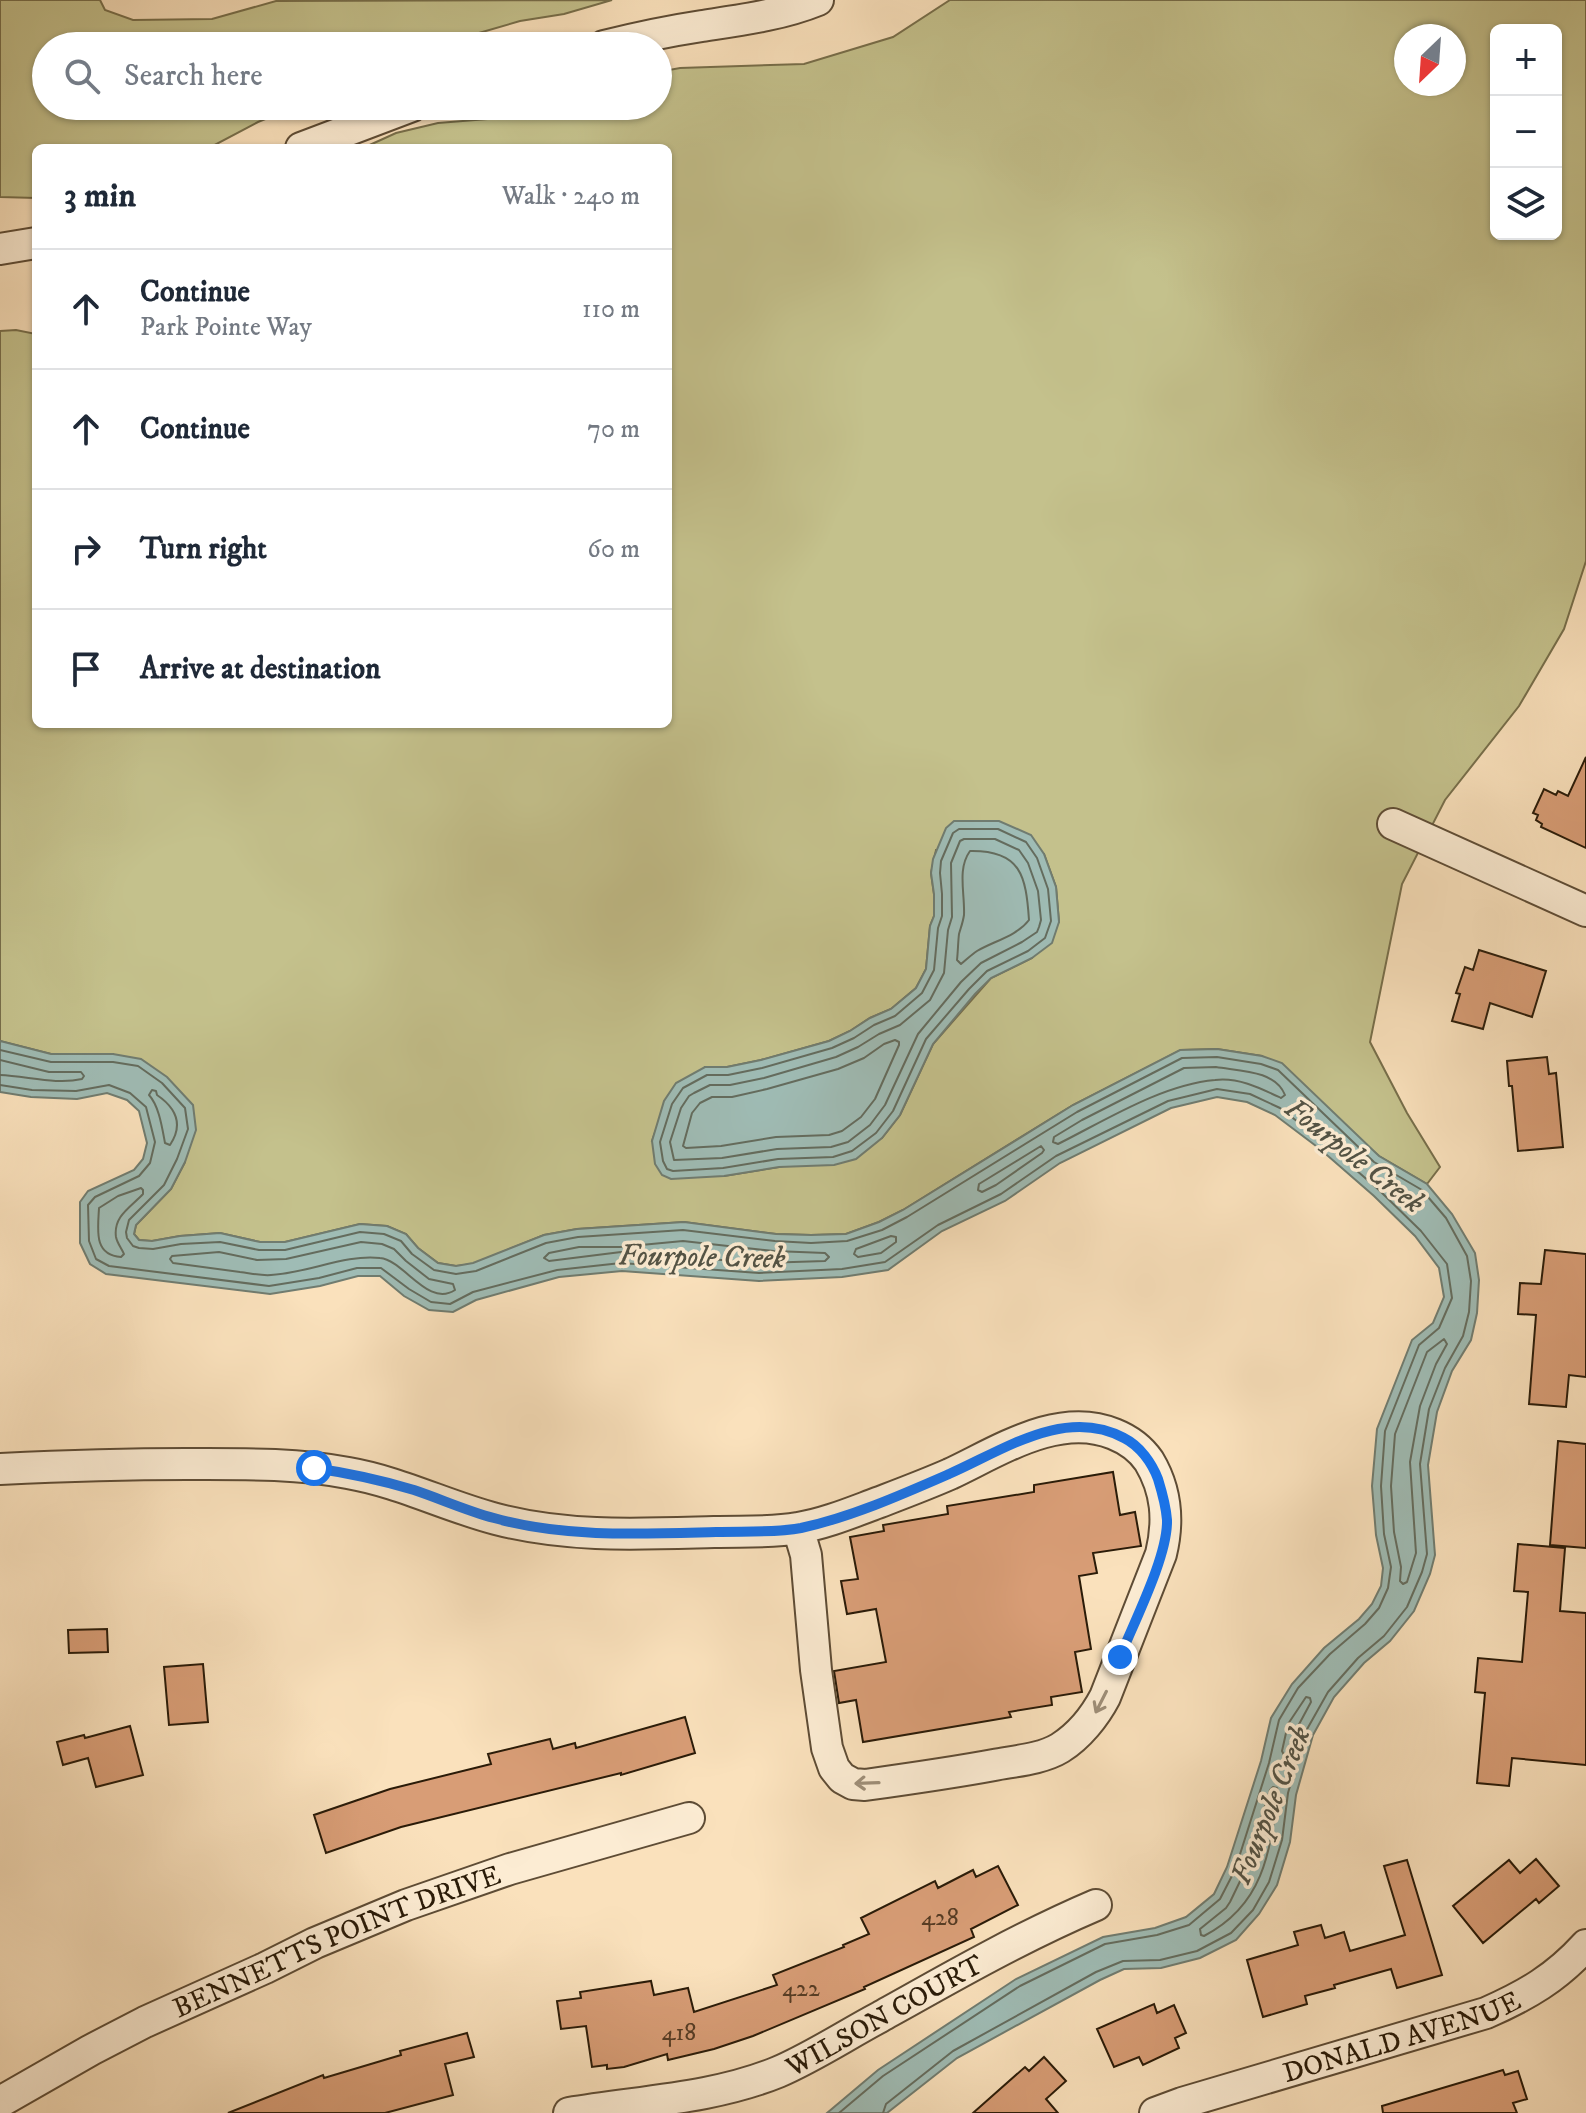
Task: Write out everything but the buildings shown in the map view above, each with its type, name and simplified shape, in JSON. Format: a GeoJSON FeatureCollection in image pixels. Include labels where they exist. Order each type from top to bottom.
{"type":"FeatureCollection","features":[{"type":"Feature","properties":{"kind":"street"},"geometry":{"type":"LineString","coordinates":[[672,32],[752,19],[818,0]]}},
{"type":"Feature","properties":{"kind":"street"},"geometry":{"type":"LineString","coordinates":[[312,144],[375,120]]}},
{"type":"Feature","properties":{"kind":"street"},"geometry":{"type":"LineString","coordinates":[[0,249],[32,244]]}},
{"type":"Feature","properties":{"kind":"street"},"geometry":{"type":"LineString","coordinates":[[1393,824],[1586,911]]}},
{"type":"Feature","properties":{"kind":"street"},"geometry":{"type":"LineString","coordinates":[[0,1469],[241,1464],[314,1468],[384,1481],[494,1518],[528,1526],[566,1532],[656,1534],[798,1528],[841,1516],[918,1487],[987,1454],[1044,1432],[1079,1426],[1104,1429],[1126,1438],[1143,1452],[1155,1472],[1167,1518],[1161,1554],[1105,1697],[1098,1711],[1069,1741],[1047,1754],[1011,1762],[865,1785],[853,1784],[842,1778],[834,1768],[827,1748],[816,1670],[806,1555],[798,1528]]}},
{"type":"Feature","properties":{"kind":"street","name":"BENNETTS POINT DRIVE"},"geometry":{"type":"LineString","coordinates":[[0,2102],[145,2022],[315,1943],[406,1905],[510,1869],[689,1818]]}},
{"type":"Feature","properties":{"kind":"street","name":"WILSON COURT"},"geometry":{"type":"LineString","coordinates":[[569,2113],[698,2095],[779,2072],[1009,1945],[1096,1905]]}},
{"type":"Feature","properties":{"kind":"street","name":"DONALD AVENUE"},"geometry":{"type":"LineString","coordinates":[[1155,2113],[1486,2013],[1523,1997],[1553,1977],[1586,1945]]}},
{"type":"Feature","properties":{"kind":"shaded area"},"geometry":{"type":"Polygon","coordinates":[[[0,0],[100,0],[105,10],[133,20],[212,19],[276,1],[612,0],[482,32],[32,32],[32,120],[263,120],[217,144],[32,144],[32,198],[0,197],[0,0]]]}},
{"type":"Feature","properties":{"kind":"shaded area"},"geometry":{"type":"Polygon","coordinates":[[[950,0],[1586,0],[1586,561],[1564,629],[1519,706],[1445,800],[1402,884],[1370,1042],[1407,1113],[1440,1167],[1427,1184],[1379,1156],[1262,1056],[1217,1049],[1181,1050],[1073,1105],[903,1210],[846,1234],[776,1234],[684,1222],[577,1229],[544,1235],[473,1264],[456,1266],[438,1263],[406,1234],[387,1226],[360,1224],[285,1242],[260,1242],[220,1233],[139,1240],[134,1234],[136,1225],[171,1189],[185,1162],[113,1054],[51,1054],[0,1041],[0,331],[32,333],[32,728],[672,728],[672,144],[372,144],[396,133],[438,123],[475,120],[672,120],[672,69],[804,64],[893,37],[950,0]],[[936,850],[931,873],[934,916],[930,926],[926,969],[916,988],[891,1009],[829,1041],[761,1060],[727,1067],[705,1067],[659,1121],[652,1141],[724,1176],[779,1167],[882,1138],[900,1115],[933,1044],[991,978],[1032,958],[1059,922],[1056,887],[1044,854],[936,850]]]}},
{"type":"Feature","properties":{"kind":"water"},"geometry":{"type":"Polygon","coordinates":[[[954,821],[999,821],[1031,835],[1044,854],[1056,887],[1059,922],[1052,943],[1032,958],[991,978],[975,994],[933,1044],[900,1115],[882,1138],[856,1159],[834,1165],[779,1167],[724,1176],[671,1179],[662,1175],[655,1164],[652,1141],[664,1101],[676,1083],[705,1067],[727,1067],[761,1060],[829,1041],[891,1009],[916,988],[926,969],[930,926],[934,916],[933,859],[946,828],[954,821]]]}},
{"type":"Feature","properties":{"kind":"water","name":"Fourpole Creek"},"geometry":{"type":"Polygon","coordinates":[[[0,1041],[51,1054],[113,1054],[141,1059],[167,1077],[193,1105],[196,1130],[185,1162],[171,1189],[136,1225],[134,1234],[139,1240],[220,1233],[260,1242],[285,1242],[360,1224],[387,1226],[406,1234],[438,1263],[456,1266],[473,1263],[544,1235],[577,1229],[684,1222],[776,1234],[846,1234],[903,1210],[1073,1105],[1180,1050],[1217,1049],[1262,1056],[1282,1063],[1379,1156],[1427,1184],[1452,1214],[1475,1253],[1479,1280],[1471,1340],[1452,1371],[1437,1412],[1428,1465],[1435,1555],[1430,1574],[1414,1611],[1390,1641],[1364,1663],[1334,1697],[1313,1735],[1296,1795],[1290,1842],[1277,1885],[1259,1914],[1236,1940],[1200,1958],[1161,1968],[1124,1969],[1100,1980],[957,2058],[887,2113],[827,2113],[878,2070],[1016,1979],[1103,1937],[1155,1928],[1186,1917],[1214,1894],[1227,1867],[1261,1761],[1271,1718],[1292,1684],[1324,1648],[1359,1619],[1372,1604],[1381,1586],[1383,1568],[1376,1535],[1372,1486],[1377,1429],[1412,1340],[1433,1323],[1444,1297],[1439,1268],[1415,1236],[1374,1196],[1275,1115],[1247,1102],[1217,1097],[1171,1108],[1060,1163],[1005,1201],[942,1231],[888,1270],[842,1277],[759,1281],[622,1271],[559,1277],[476,1300],[453,1312],[429,1310],[404,1296],[380,1276],[358,1276],[270,1294],[106,1274],[90,1264],[80,1243],[80,1202],[88,1191],[134,1170],[143,1159],[147,1143],[139,1111],[127,1100],[107,1093],[77,1099],[0,1092],[0,1041]]]}},
{"type":"Feature","properties":{"kind":"route"},"geometry":{"type":"LineString","coordinates":[[314,1468],[384,1481],[494,1518],[566,1532],[656,1534],[798,1528],[841,1516],[918,1487],[987,1454],[1044,1432],[1079,1426],[1104,1429],[1126,1438],[1143,1452],[1155,1472],[1167,1518],[1161,1554],[1120,1657]]}}]}
